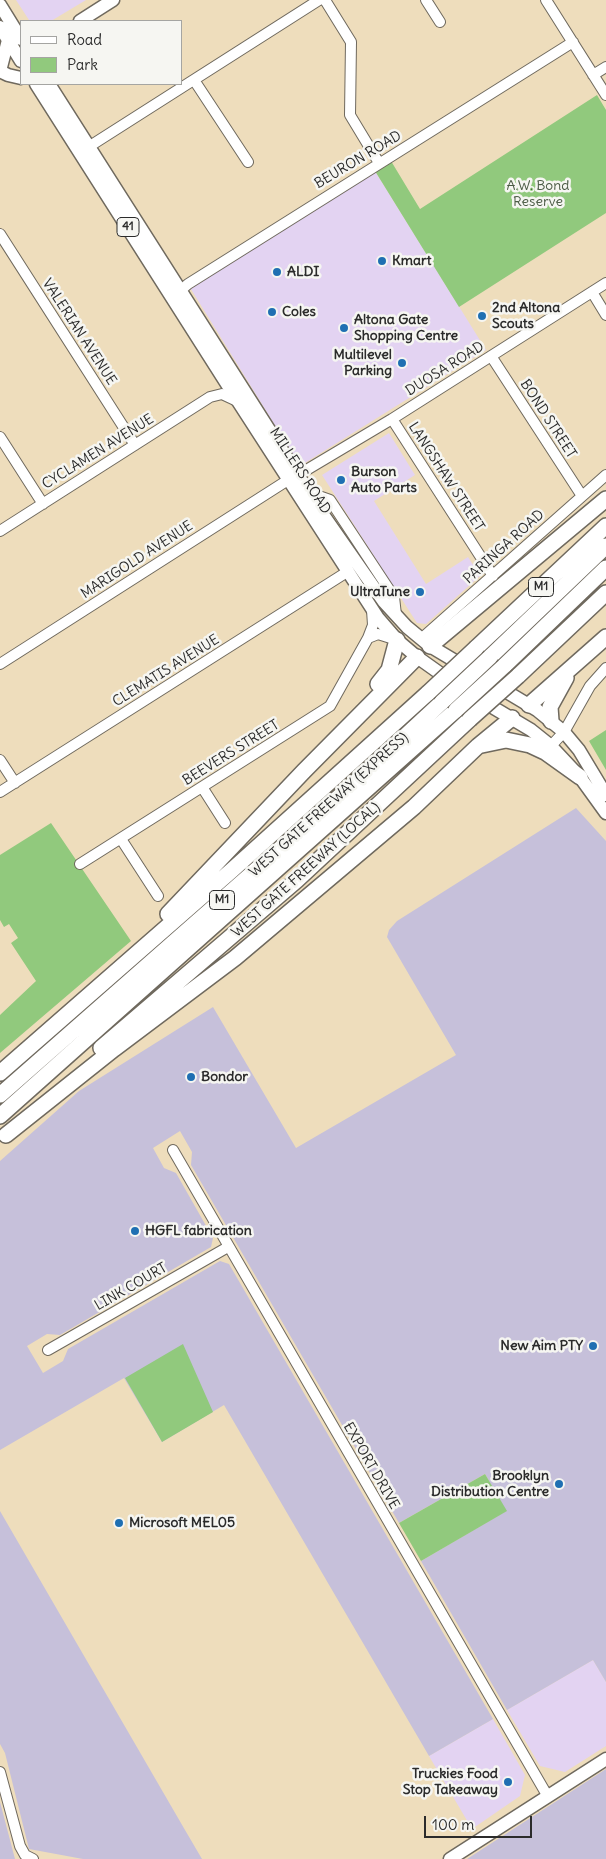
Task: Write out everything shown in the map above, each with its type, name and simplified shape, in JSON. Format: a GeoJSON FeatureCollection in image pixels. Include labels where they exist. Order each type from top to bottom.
{"type":"FeatureCollection","features":[{"type":"Feature","properties":{"kind":"highway"},"geometry":{"type":"LineString","coordinates":[[425,642],[606,499]]}},
{"type":"Feature","properties":{"kind":"highway","name":"M1"},"geometry":{"type":"LineString","coordinates":[[0,1072],[428,694],[606,526]]}},
{"type":"Feature","properties":{"kind":"highway","name":"WEST GATE FREEWAY (EXPRESS)"},"geometry":{"type":"LineString","coordinates":[[0,1116],[449,706],[490,657],[606,546]]}},
{"type":"Feature","properties":{"kind":"highway","name":"WEST GATE FREEWAY (EXPRESS)"},"geometry":{"type":"LineString","coordinates":[[0,1095],[320,814],[449,706],[504,666],[606,568]]}},
{"type":"Feature","properties":{"kind":"highway","name":"WEST GATE FREEWAY (LOCAL)"},"geometry":{"type":"LineString","coordinates":[[3,1138],[110,1040],[297,880],[606,593]]}},
{"type":"Feature","properties":{"kind":"highway"},"geometry":{"type":"LineString","coordinates":[[529,705],[606,637]]}},
{"type":"Feature","properties":{"kind":"highway"},"geometry":{"type":"LineString","coordinates":[[304,771],[372,693],[389,670],[397,640]]}},
{"type":"Feature","properties":{"kind":"highway"},"geometry":{"type":"LineString","coordinates":[[109,977],[304,771],[417,657]]}},
{"type":"Feature","properties":{"kind":"highway"},"geometry":{"type":"LineString","coordinates":[[551,721],[550,707],[573,666]]}},
{"type":"Feature","properties":{"kind":"highway"},"geometry":{"type":"LineString","coordinates":[[3,1138],[235,958],[407,813],[478,746],[512,718]]}},
{"type":"Feature","properties":{"kind":"highway"},"geometry":{"type":"LineString","coordinates":[[478,746],[492,741],[511,741],[548,749],[580,777]]}},
{"type":"Feature","properties":{"kind":"main road"},"geometry":{"type":"LineString","coordinates":[[82,20],[114,0]]}},
{"type":"Feature","properties":{"kind":"main road"},"geometry":{"type":"LineString","coordinates":[[0,5],[16,35],[20,54]]}},
{"type":"Feature","properties":{"kind":"main road"},"geometry":{"type":"LineString","coordinates":[[0,27],[16,35]]}},
{"type":"Feature","properties":{"kind":"main road"},"geometry":{"type":"LineString","coordinates":[[0,71],[16,35]]}},
{"type":"Feature","properties":{"kind":"main road"},"geometry":{"type":"LineString","coordinates":[[0,71],[20,60]]}},
{"type":"Feature","properties":{"kind":"main road"},"geometry":{"type":"LineString","coordinates":[[0,71],[20,78]]}},
{"type":"Feature","properties":{"kind":"main road","name":"MILLERS ROAD"},"geometry":{"type":"LineString","coordinates":[[37,85],[238,402],[293,477],[310,493],[364,573],[396,615],[425,642],[529,705],[564,732],[579,750],[606,795]]}},
{"type":"Feature","properties":{"kind":"main road","name":"MILLERS ROAD"},"geometry":{"type":"LineString","coordinates":[[50,85],[181,290],[293,477],[347,572],[372,610],[397,640],[417,657],[462,689],[512,718],[548,749]]}},
{"type":"Feature","properties":{"kind":"main road"},"geometry":{"type":"LineString","coordinates":[[417,657],[425,642]]}},
{"type":"Feature","properties":{"kind":"main road"},"geometry":{"type":"LineString","coordinates":[[512,718],[529,705]]}},
{"type":"Feature","properties":{"kind":"main road"},"geometry":{"type":"LineString","coordinates":[[580,777],[606,813]]}},
{"type":"Feature","properties":{"kind":"main road"},"geometry":{"type":"LineString","coordinates":[[450,1859],[606,1758]]}},
{"type":"Feature","properties":{"kind":"street"},"geometry":{"type":"LineString","coordinates":[[90,146],[319,0]]}},
{"type":"Feature","properties":{"kind":"street"},"geometry":{"type":"LineString","coordinates":[[325,0],[350,42],[350,115],[379,163]]}},
{"type":"Feature","properties":{"kind":"street"},"geometry":{"type":"LineString","coordinates":[[426,0],[440,22]]}},
{"type":"Feature","properties":{"kind":"street"},"geometry":{"type":"LineString","coordinates":[[546,0],[606,95]]}},
{"type":"Feature","properties":{"kind":"street","name":"BEURON ROAD"},"geometry":{"type":"LineString","coordinates":[[181,290],[573,42]]}},
{"type":"Feature","properties":{"kind":"street"},"geometry":{"type":"LineString","coordinates":[[593,75],[606,67]]}},
{"type":"Feature","properties":{"kind":"street"},"geometry":{"type":"LineString","coordinates":[[194,80],[248,162]]}},
{"type":"Feature","properties":{"kind":"street","name":"VALERIAN AVENUE"},"geometry":{"type":"LineString","coordinates":[[0,234],[134,445]]}},
{"type":"Feature","properties":{"kind":"street","name":"DUOSA ROAD"},"geometry":{"type":"LineString","coordinates":[[293,477],[392,419],[606,283]]}},
{"type":"Feature","properties":{"kind":"street"},"geometry":{"type":"LineString","coordinates":[[181,290],[184,316]]}},
{"type":"Feature","properties":{"kind":"street"},"geometry":{"type":"LineString","coordinates":[[592,292],[606,315]]}},
{"type":"Feature","properties":{"kind":"street","name":"BOND STREET"},"geometry":{"type":"LineString","coordinates":[[491,356],[582,496]]}},
{"type":"Feature","properties":{"kind":"street"},"geometry":{"type":"LineString","coordinates":[[210,397],[219,383],[216,366]]}},
{"type":"Feature","properties":{"kind":"street"},"geometry":{"type":"LineString","coordinates":[[210,397],[222,394],[238,402]]}},
{"type":"Feature","properties":{"kind":"street","name":"CYCLAMEN AVENUE"},"geometry":{"type":"LineString","coordinates":[[0,531],[210,397]]}},
{"type":"Feature","properties":{"kind":"street","name":"LANGSHAW STREET"},"geometry":{"type":"LineString","coordinates":[[392,419],[493,576]]}},
{"type":"Feature","properties":{"kind":"street"},"geometry":{"type":"LineString","coordinates":[[0,437],[43,504]]}},
{"type":"Feature","properties":{"kind":"street","name":"PARINGA ROAD"},"geometry":{"type":"LineString","coordinates":[[425,642],[462,604],[606,476]]}},
{"type":"Feature","properties":{"kind":"street","name":"MARIGOLD AVENUE"},"geometry":{"type":"LineString","coordinates":[[0,664],[293,477]]}},
{"type":"Feature","properties":{"kind":"street","name":"CLEMATIS AVENUE"},"geometry":{"type":"LineString","coordinates":[[0,792],[347,572]]}},
{"type":"Feature","properties":{"kind":"street","name":"BEEVERS STREET"},"geometry":{"type":"LineString","coordinates":[[80,864],[330,706],[368,638],[373,626],[372,610]]}},
{"type":"Feature","properties":{"kind":"street"},"geometry":{"type":"LineString","coordinates":[[368,638],[378,634],[397,640]]}},
{"type":"Feature","properties":{"kind":"street"},"geometry":{"type":"LineString","coordinates":[[548,749],[564,732],[590,686],[606,668]]}},
{"type":"Feature","properties":{"kind":"street"},"geometry":{"type":"LineString","coordinates":[[0,760],[15,783]]}},
{"type":"Feature","properties":{"kind":"street"},"geometry":{"type":"LineString","coordinates":[[202,787],[225,822]]}},
{"type":"Feature","properties":{"kind":"street"},"geometry":{"type":"LineString","coordinates":[[121,839],[158,896]]}},
{"type":"Feature","properties":{"kind":"street","name":"EXPORT DRIVE"},"geometry":{"type":"LineString","coordinates":[[173,1150],[547,1795]]}},
{"type":"Feature","properties":{"kind":"street","name":"LINK COURT"},"geometry":{"type":"LineString","coordinates":[[48,1350],[228,1247]]}},
{"type":"Feature","properties":{"kind":"street"},"geometry":{"type":"LineString","coordinates":[[0,1772],[20,1846],[29,1857]]}},
{"type":"Feature","properties":{"kind":"shaded area"},"geometry":{"type":"Polygon","coordinates":[[[16,0],[86,0],[53,20],[29,20],[16,0]]]}},
{"type":"Feature","properties":{"kind":"shaded area","name":"Altona Gate Shopping Centre"},"geometry":{"type":"Polygon","coordinates":[[[375,171],[486,350],[300,466],[189,286],[375,171]]]}},
{"type":"Feature","properties":{"kind":"shaded area"},"geometry":{"type":"Polygon","coordinates":[[[389,433],[415,475],[374,501],[426,584],[468,557],[480,576],[426,624],[417,623],[322,475],[389,433]]]}},
{"type":"Feature","properties":{"kind":"shaded area"},"geometry":{"type":"Polygon","coordinates":[[[576,808],[606,841],[606,1682],[593,1660],[507,1710],[421,1561],[506,1511],[485,1474],[399,1523],[191,1165],[192,1152],[180,1131],[153,1148],[164,1168],[176,1173],[213,1238],[211,1247],[60,1335],[47,1334],[27,1346],[43,1373],[63,1361],[68,1349],[220,1261],[229,1264],[493,1719],[429,1756],[224,1405],[162,1442],[124,1378],[0,1450],[0,1161],[79,1091],[213,1007],[296,1148],[456,1055],[387,937],[389,930],[397,921],[576,808]]]}},
{"type":"Feature","properties":{"kind":"shaded area"},"geometry":{"type":"Polygon","coordinates":[[[0,1511],[202,1859],[83,1859],[29,1849],[5,1753],[0,1744],[0,1511]]]}},
{"type":"Feature","properties":{"kind":"shaded area"},"geometry":{"type":"Polygon","coordinates":[[[593,1660],[606,1682],[606,1746],[565,1772],[540,1766],[507,1710],[593,1660]]]}},
{"type":"Feature","properties":{"kind":"shaded area"},"geometry":{"type":"Polygon","coordinates":[[[493,1719],[525,1775],[520,1796],[472,1829],[429,1756],[493,1719]]]}},
{"type":"Feature","properties":{"kind":"shaded area"},"geometry":{"type":"Polygon","coordinates":[[[606,1769],[606,1859],[467,1859],[606,1769]]]}},
{"type":"Feature","properties":{"kind":"shaded area"},"geometry":{"type":"Polygon","coordinates":[[[0,1802],[15,1859],[0,1859],[0,1802]]]}},
{"type":"Feature","properties":{"kind":"green space","name":"A.W. Bond Reserve"},"geometry":{"type":"Polygon","coordinates":[[[597,95],[606,110],[606,213],[459,307],[375,171],[391,161],[420,209],[597,95]]]}},
{"type":"Feature","properties":{"kind":"green space"},"geometry":{"type":"Polygon","coordinates":[[[606,730],[606,770],[589,741],[606,730]]]}},
{"type":"Feature","properties":{"kind":"green space"},"geometry":{"type":"Polygon","coordinates":[[[51,823],[131,941],[0,1053],[0,1015],[36,981],[11,943],[18,938],[9,924],[4,927],[0,920],[0,855],[51,823]]]}},
{"type":"Feature","properties":{"kind":"green space"},"geometry":{"type":"Polygon","coordinates":[[[183,1344],[213,1412],[162,1442],[125,1378],[183,1344]]]}},
{"type":"Feature","properties":{"kind":"green space"},"geometry":{"type":"Polygon","coordinates":[[[485,1474],[507,1511],[421,1561],[399,1523],[485,1474]]]}},
{"type":"Feature","properties":{"kind":"place","name":"Kmart"},"geometry":{"type":"Point","coordinates":[382,261]}},
{"type":"Feature","properties":{"kind":"place","name":"ALDI"},"geometry":{"type":"Point","coordinates":[277,272]}},
{"type":"Feature","properties":{"kind":"place","name":"Coles"},"geometry":{"type":"Point","coordinates":[272,312]}},
{"type":"Feature","properties":{"kind":"place","name":"2nd Altona Scouts"},"geometry":{"type":"Point","coordinates":[482,316]}},
{"type":"Feature","properties":{"kind":"place","name":"Altona Gate Shopping Centre"},"geometry":{"type":"Point","coordinates":[344,328]}},
{"type":"Feature","properties":{"kind":"place","name":"Multilevel Parking"},"geometry":{"type":"Point","coordinates":[402,363]}},
{"type":"Feature","properties":{"kind":"place","name":"Burson Auto Parts"},"geometry":{"type":"Point","coordinates":[341,480]}},
{"type":"Feature","properties":{"kind":"place","name":"UltraTune"},"geometry":{"type":"Point","coordinates":[420,592]}},
{"type":"Feature","properties":{"kind":"place","name":"Bondor"},"geometry":{"type":"Point","coordinates":[191,1077]}},
{"type":"Feature","properties":{"kind":"place","name":"HGFL fabrication"},"geometry":{"type":"Point","coordinates":[135,1231]}},
{"type":"Feature","properties":{"kind":"place","name":"New Aim PTY"},"geometry":{"type":"Point","coordinates":[593,1346]}},
{"type":"Feature","properties":{"kind":"place","name":"Brooklyn Distribution Centre"},"geometry":{"type":"Point","coordinates":[559,1484]}},
{"type":"Feature","properties":{"kind":"place","name":"Microsoft MEL05"},"geometry":{"type":"Point","coordinates":[119,1523]}},
{"type":"Feature","properties":{"kind":"place","name":"Truckies Food Stop Takeaway"},"geometry":{"type":"Point","coordinates":[508,1782]}}]}
